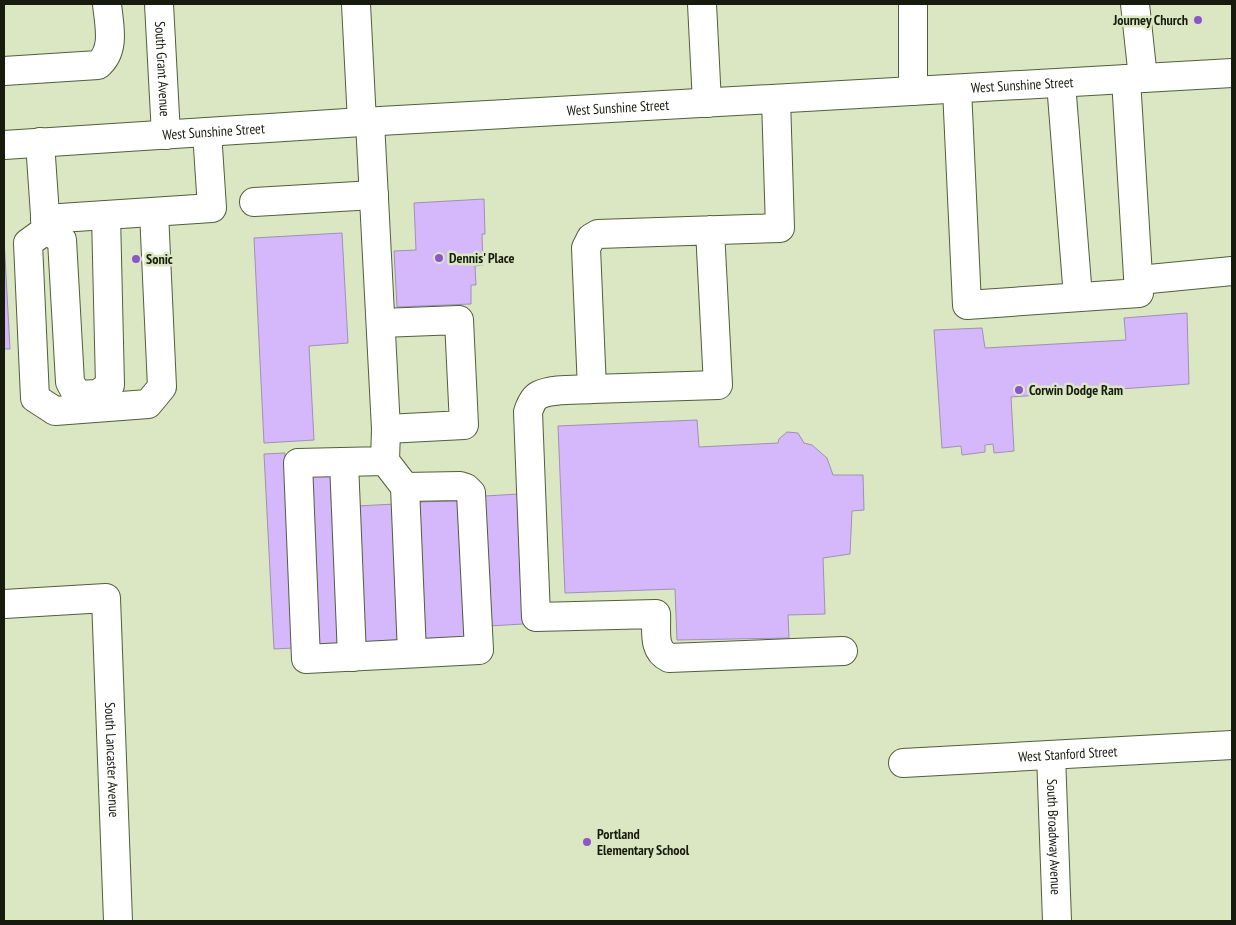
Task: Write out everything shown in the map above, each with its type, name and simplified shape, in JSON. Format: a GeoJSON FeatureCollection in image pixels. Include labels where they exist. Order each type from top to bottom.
{"type":"FeatureCollection","features":[{"type":"Feature","properties":{"kind":"street"},"geometry":{"type":"LineString","coordinates":[[4,71],[98,66],[104,60],[110,46],[107,4]]}},
{"type":"Feature","properties":{"kind":"street","name":"South Grant Avenue"},"geometry":{"type":"LineString","coordinates":[[160,4],[166,135]]}},
{"type":"Feature","properties":{"kind":"street"},"geometry":{"type":"LineString","coordinates":[[356,4],[374,195],[386,429],[385,461],[405,487],[412,653]]}},
{"type":"Feature","properties":{"kind":"street"},"geometry":{"type":"LineString","coordinates":[[702,4],[707,103]]}},
{"type":"Feature","properties":{"kind":"street"},"geometry":{"type":"LineString","coordinates":[[913,4],[913,91]]}},
{"type":"Feature","properties":{"kind":"street"},"geometry":{"type":"LineString","coordinates":[[957,88],[967,305],[1139,293],[1135,4]]}},
{"type":"Feature","properties":{"kind":"street","name":"West Sunshine Street"},"geometry":{"type":"LineString","coordinates":[[4,145],[366,122],[1232,73]]}},
{"type":"Feature","properties":{"kind":"street"},"geometry":{"type":"LineString","coordinates":[[1061,83],[1078,297]]}},
{"type":"Feature","properties":{"kind":"street"},"geometry":{"type":"LineString","coordinates":[[592,389],[586,248],[592,238],[598,234],[780,228],[776,99]]}},
{"type":"Feature","properties":{"kind":"street"},"geometry":{"type":"LineString","coordinates":[[154,212],[162,387],[148,404],[55,411],[35,398],[28,243],[45,224],[106,215],[212,208],[207,132]]}},
{"type":"Feature","properties":{"kind":"street"},"geometry":{"type":"LineString","coordinates":[[40,142],[45,224],[62,240],[70,382],[77,395],[98,394],[110,385],[106,215]]}},
{"type":"Feature","properties":{"kind":"street"},"geometry":{"type":"LineString","coordinates":[[254,202],[374,195]]}},
{"type":"Feature","properties":{"kind":"street"},"geometry":{"type":"LineString","coordinates":[[710,230],[718,385],[549,392],[538,396],[532,402],[528,412],[536,617],[656,614],[657,648],[663,655],[669,658],[843,651]]}},
{"type":"Feature","properties":{"kind":"street"},"geometry":{"type":"LineString","coordinates":[[1139,280],[1232,271]]}},
{"type":"Feature","properties":{"kind":"street"},"geometry":{"type":"LineString","coordinates":[[381,323],[459,320],[464,425],[386,429]]}},
{"type":"Feature","properties":{"kind":"street"},"geometry":{"type":"LineString","coordinates":[[385,461],[298,463],[306,659],[479,650],[471,493],[466,488],[460,486],[405,487]]}},
{"type":"Feature","properties":{"kind":"street"},"geometry":{"type":"LineString","coordinates":[[344,462],[352,657]]}},
{"type":"Feature","properties":{"kind":"street","name":"South Lancaster Avenue"},"geometry":{"type":"LineString","coordinates":[[4,604],[106,598],[118,921]]}},
{"type":"Feature","properties":{"kind":"street","name":"West Stanford Street"},"geometry":{"type":"LineString","coordinates":[[903,763],[1232,745]]}},
{"type":"Feature","properties":{"kind":"street","name":"South Broadway Avenue"},"geometry":{"type":"LineString","coordinates":[[1050,755],[1057,921]]}},
{"type":"Feature","properties":{"kind":"building","name":"Dennis' Place"},"geometry":{"type":"Polygon","coordinates":[[[484,199],[485,234],[482,234],[483,265],[475,266],[476,285],[471,285],[471,304],[397,307],[394,251],[416,250],[414,203],[484,199]]]}},
{"type":"Feature","properties":{"kind":"building"},"geometry":{"type":"Polygon","coordinates":[[[342,233],[348,343],[309,346],[314,440],[264,443],[254,238],[342,233]]]}},
{"type":"Feature","properties":{"kind":"building"},"geometry":{"type":"Polygon","coordinates":[[[4,239],[10,349],[4,349],[4,239]]]}},
{"type":"Feature","properties":{"kind":"building","name":"Corwin Dodge Ram"},"geometry":{"type":"Polygon","coordinates":[[[1187,313],[1189,384],[1011,397],[1014,451],[994,453],[993,444],[985,445],[985,452],[962,455],[961,446],[942,448],[934,330],[982,328],[985,348],[1126,340],[1124,318],[1187,313]]]}},
{"type":"Feature","properties":{"kind":"building"},"geometry":{"type":"Polygon","coordinates":[[[697,420],[699,447],[778,443],[779,439],[787,432],[798,433],[804,443],[812,445],[827,458],[833,475],[863,475],[864,510],[852,511],[850,554],[823,558],[825,614],[788,615],[789,638],[677,640],[675,589],[565,593],[558,426],[697,420]]]}},
{"type":"Feature","properties":{"kind":"building"},"geometry":{"type":"Polygon","coordinates":[[[285,453],[294,648],[274,649],[264,454],[285,453]]]}},
{"type":"Feature","properties":{"kind":"building"},"geometry":{"type":"Polygon","coordinates":[[[330,471],[338,646],[318,647],[310,472],[330,471]]]}},
{"type":"Feature","properties":{"kind":"building"},"geometry":{"type":"Polygon","coordinates":[[[519,494],[523,624],[489,626],[485,496],[519,494]]]}},
{"type":"Feature","properties":{"kind":"building"},"geometry":{"type":"Polygon","coordinates":[[[459,501],[464,639],[424,641],[419,502],[459,501]]]}},
{"type":"Feature","properties":{"kind":"building"},"geometry":{"type":"Polygon","coordinates":[[[395,504],[401,643],[363,645],[357,506],[395,504]]]}},
{"type":"Feature","properties":{"kind":"place","name":"Journey Church"},"geometry":{"type":"Point","coordinates":[1198,20]}},
{"type":"Feature","properties":{"kind":"place","name":"Dennis' Place"},"geometry":{"type":"Point","coordinates":[439,258]}},
{"type":"Feature","properties":{"kind":"place","name":"Sonic"},"geometry":{"type":"Point","coordinates":[136,259]}},
{"type":"Feature","properties":{"kind":"place","name":"Corwin Dodge Ram"},"geometry":{"type":"Point","coordinates":[1019,390]}},
{"type":"Feature","properties":{"kind":"place","name":"Portland Elementary School"},"geometry":{"type":"Point","coordinates":[587,842]}}]}
